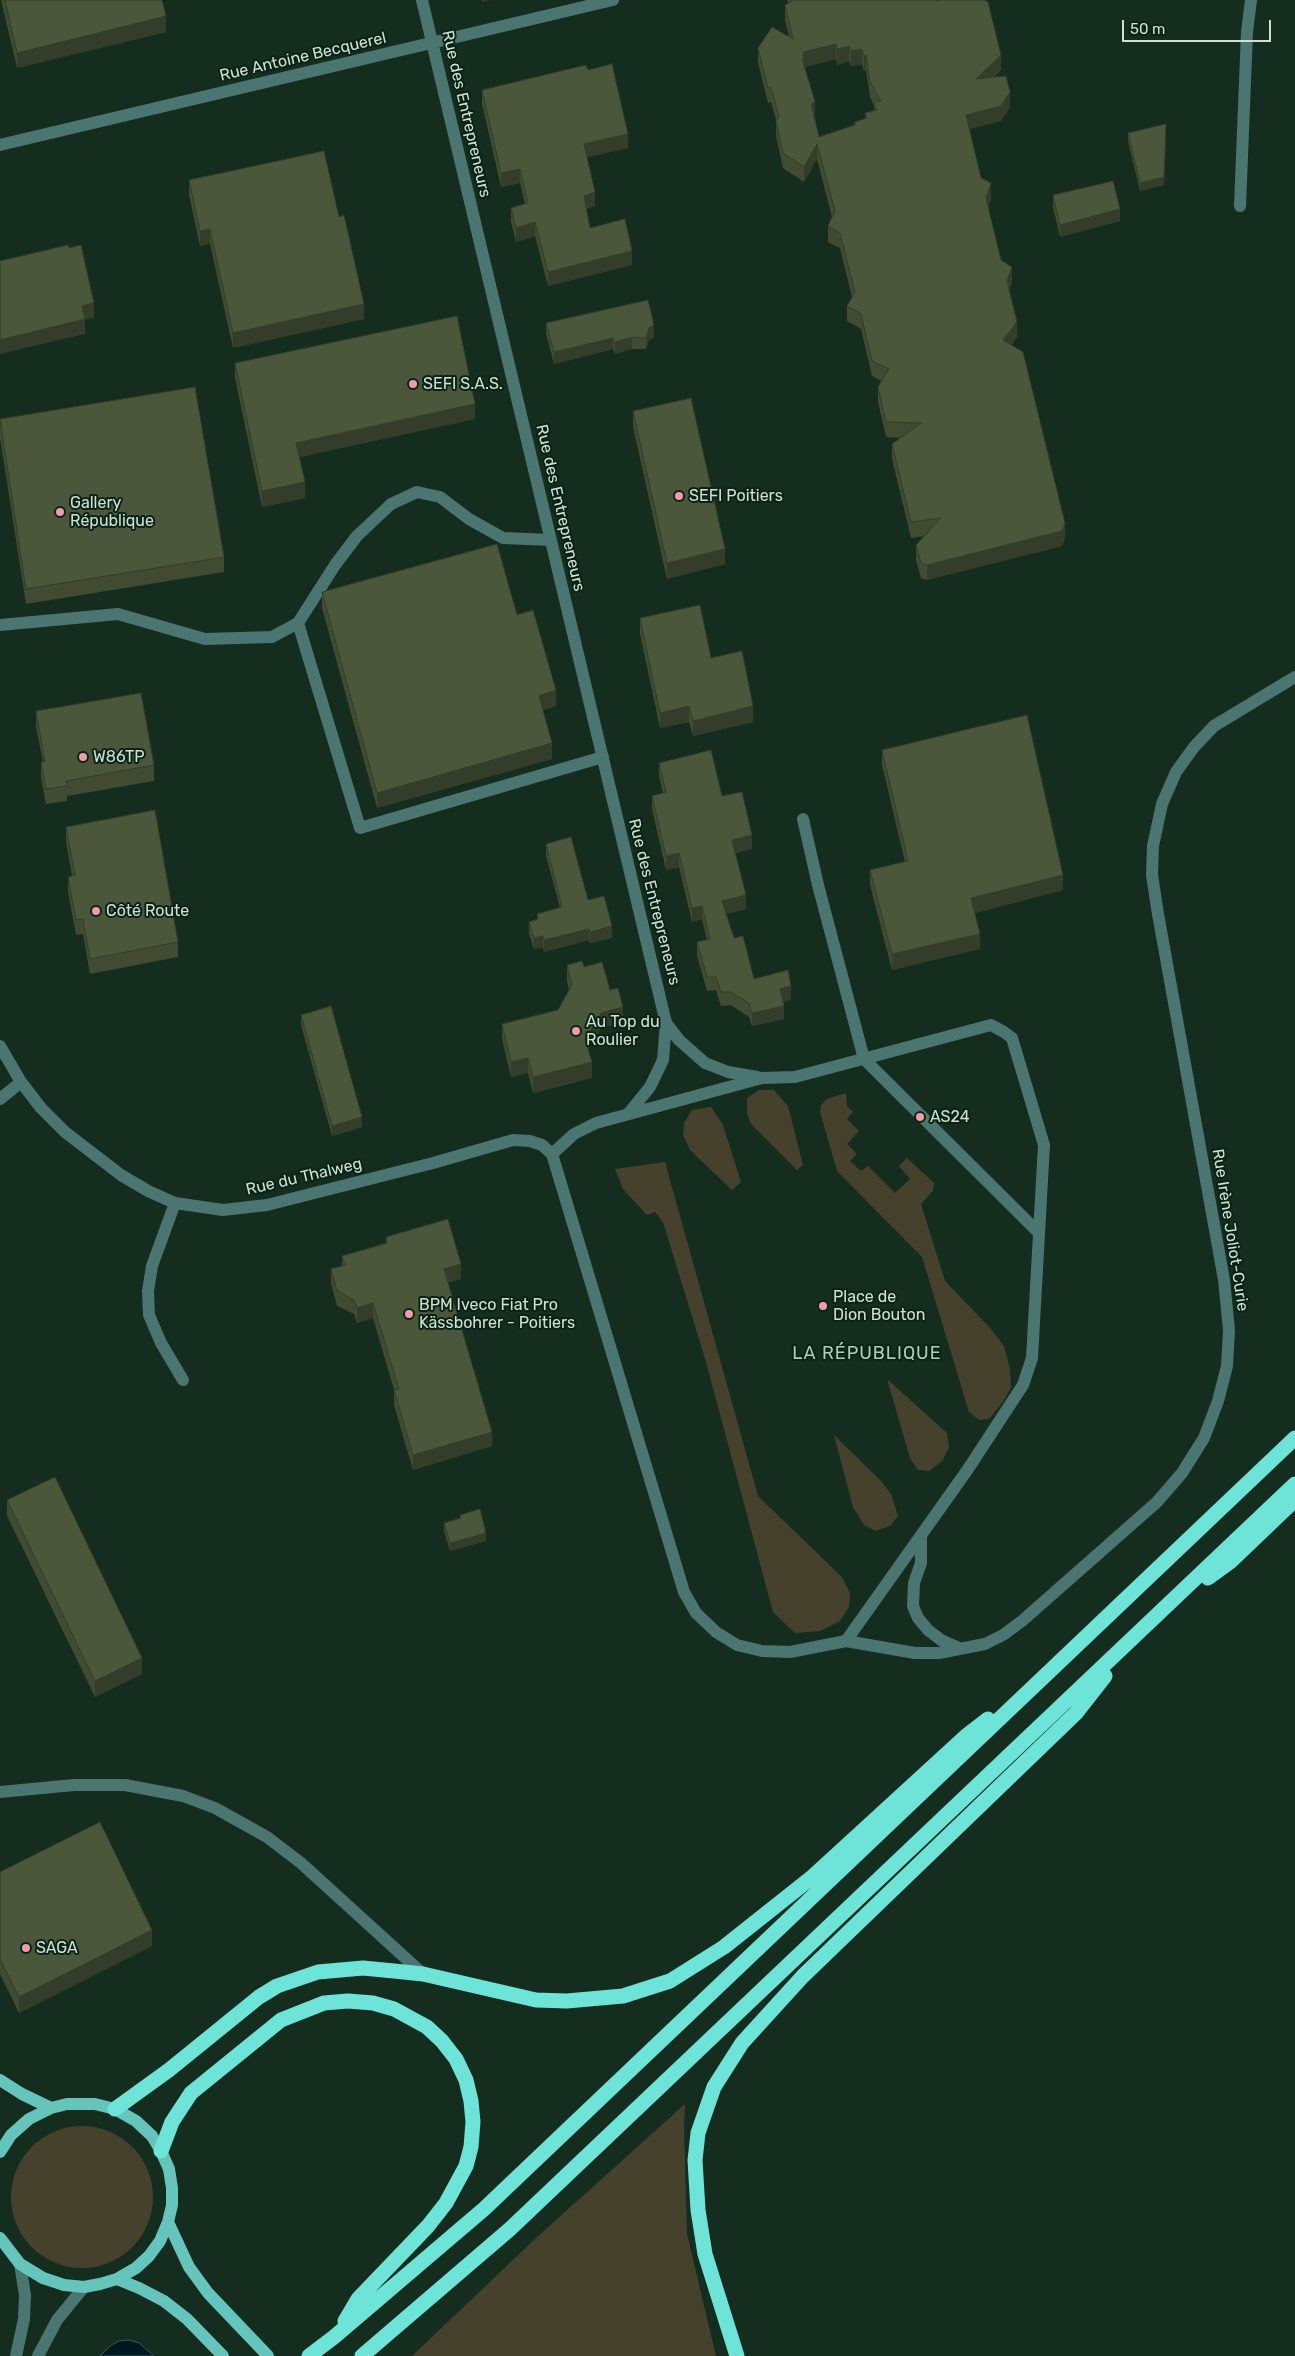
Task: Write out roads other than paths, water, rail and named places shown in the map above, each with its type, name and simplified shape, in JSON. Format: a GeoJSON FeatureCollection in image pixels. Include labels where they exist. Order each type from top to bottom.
{"type":"FeatureCollection","features":[{"type":"Feature","properties":{"kind":"highway"},"geometry":{"type":"LineString","coordinates":[[309,2356],[484,2209],[1295,1438]]}},
{"type":"Feature","properties":{"kind":"highway"},"geometry":{"type":"LineString","coordinates":[[362,2356],[510,2229],[1295,1484]]}},
{"type":"Feature","properties":{"kind":"highway"},"geometry":{"type":"LineString","coordinates":[[1160,1613],[1230,1562],[1295,1500]]}},
{"type":"Feature","properties":{"kind":"highway"},"geometry":{"type":"LineString","coordinates":[[737,2356],[705,2254],[698,2210],[695,2160],[698,2132],[714,2087],[742,2043],[803,1976],[1076,1713],[1136,1636]]}},
{"type":"Feature","properties":{"kind":"highway"},"geometry":{"type":"LineString","coordinates":[[114,2109],[169,2070],[239,2011],[277,1986],[299,1977],[337,1968],[363,1968],[423,1974],[536,2000],[567,2001],[623,1996],[670,1981],[724,1947],[811,1878],[966,1736],[1048,1672]]}},
{"type":"Feature","properties":{"kind":"highway"},"geometry":{"type":"LineString","coordinates":[[162,2150],[172,2122],[192,2093],[256,2038],[281,2020],[303,2009],[324,2003],[348,2001],[372,2003],[410,2016],[427,2027],[442,2041],[456,2059],[466,2080],[471,2101],[470,2146],[466,2166],[446,2203],[428,2226],[358,2299],[336,2335]]}},
{"type":"Feature","properties":{"kind":"main road"},"geometry":{"type":"LineString","coordinates":[[0,2080],[22,2094],[51,2108]]}},
{"type":"Feature","properties":{"kind":"main road"},"geometry":{"type":"LineString","coordinates":[[0,2152],[11,2135],[29,2119],[51,2108],[67,2104],[95,2104],[114,2109],[136,2121],[152,2136],[162,2150],[169,2169],[172,2188],[172,2205],[168,2222],[160,2241],[136,2268],[117,2279],[84,2287],[64,2285],[43,2278],[20,2264],[0,2238]]}},
{"type":"Feature","properties":{"kind":"main road"},"geometry":{"type":"LineString","coordinates":[[168,2222],[189,2267],[208,2293],[268,2356]]}},
{"type":"Feature","properties":{"kind":"main road"},"geometry":{"type":"LineString","coordinates":[[117,2279],[164,2301],[187,2320],[223,2356]]}},
{"type":"Feature","properties":{"kind":"street","name":"Rue des Entrepreneurs"},"geometry":{"type":"LineString","coordinates":[[422,0],[666,1023]]}},
{"type":"Feature","properties":{"kind":"street","name":"Rue Antoine Becquerel"},"geometry":{"type":"LineString","coordinates":[[0,145],[613,0]]}},
{"type":"Feature","properties":{"kind":"street"},"geometry":{"type":"LineString","coordinates":[[1240,206],[1247,32],[1252,0]]}},
{"type":"Feature","properties":{"kind":"street"},"geometry":{"type":"LineString","coordinates":[[0,625],[118,614],[205,639],[272,637],[298,623],[335,565],[357,536],[391,504],[417,492],[440,497],[469,519],[503,538],[551,540]]}},
{"type":"Feature","properties":{"kind":"street"},"geometry":{"type":"LineString","coordinates":[[298,623],[360,828],[603,757]]}},
{"type":"Feature","properties":{"kind":"street","name":"Rue Irène Joliot-Curie"},"geometry":{"type":"LineString","coordinates":[[846,1641],[915,1653],[939,1653],[985,1644],[1022,1621],[1157,1502],[1182,1473],[1204,1438],[1218,1401],[1227,1366],[1229,1330],[1224,1280],[1158,914],[1152,875],[1153,846],[1162,804],[1176,772],[1194,747],[1214,726],[1295,677]]}},
{"type":"Feature","properties":{"kind":"street"},"geometry":{"type":"LineString","coordinates":[[803,819],[818,885],[864,1060],[1039,1233]]}},
{"type":"Feature","properties":{"kind":"street"},"geometry":{"type":"LineString","coordinates":[[666,1023],[679,1040],[705,1063],[728,1072],[762,1078],[795,1077],[991,1025],[1012,1038],[1044,1145],[1032,1358],[1023,1384],[994,1430],[921,1536],[846,1641],[790,1652],[762,1651],[737,1645],[716,1632],[696,1613],[684,1592],[552,1154],[574,1134],[596,1123],[762,1078]]}},
{"type":"Feature","properties":{"kind":"street"},"geometry":{"type":"LineString","coordinates":[[628,1114],[650,1087],[662,1060],[666,1023]]}},
{"type":"Feature","properties":{"kind":"street","name":"Rue du Thalweg"},"geometry":{"type":"LineString","coordinates":[[0,1046],[20,1082],[40,1108],[65,1132],[121,1175],[148,1191],[175,1203],[223,1210],[267,1205],[433,1163],[513,1140],[530,1140],[542,1145],[552,1154]]}},
{"type":"Feature","properties":{"kind":"street"},"geometry":{"type":"LineString","coordinates":[[0,1099],[20,1082]]}},
{"type":"Feature","properties":{"kind":"street"},"geometry":{"type":"LineString","coordinates":[[175,1203],[152,1266],[148,1291],[149,1315],[161,1344],[183,1380]]}},
{"type":"Feature","properties":{"kind":"street"},"geometry":{"type":"LineString","coordinates":[[921,1536],[921,1564],[914,1583],[913,1606],[918,1618],[928,1630],[941,1640],[959,1648]]}},
{"type":"Feature","properties":{"kind":"street"},"geometry":{"type":"LineString","coordinates":[[0,1792],[74,1785],[125,1785],[183,1796],[215,1808],[267,1837],[301,1863],[423,1974]]}},
{"type":"Feature","properties":{"kind":"street"},"geometry":{"type":"LineString","coordinates":[[16,2356],[24,2319],[25,2295],[20,2264]]}},
{"type":"Feature","properties":{"kind":"street"},"geometry":{"type":"LineString","coordinates":[[38,2356],[62,2312],[84,2287]]}},
{"type":"Feature","properties":{"kind":"water"},"geometry":{"type":"Polygon","coordinates":[[[129,2340],[139,2343],[154,2356],[100,2356],[110,2346],[119,2341],[129,2340]]]}},
{"type":"Feature","properties":{"kind":"place","name":"SEFI S.A.S."},"geometry":{"type":"Point","coordinates":[413,384]}},
{"type":"Feature","properties":{"kind":"place","name":"SEFI Poitiers"},"geometry":{"type":"Point","coordinates":[679,496]}},
{"type":"Feature","properties":{"kind":"place","name":"Gallery République"},"geometry":{"type":"Point","coordinates":[60,512]}},
{"type":"Feature","properties":{"kind":"place","name":"W86TP"},"geometry":{"type":"Point","coordinates":[83,757]}},
{"type":"Feature","properties":{"kind":"place","name":"Côté Route"},"geometry":{"type":"Point","coordinates":[96,911]}},
{"type":"Feature","properties":{"kind":"place","name":"Au Top du Roulier"},"geometry":{"type":"Point","coordinates":[576,1031]}},
{"type":"Feature","properties":{"kind":"place","name":"AS24"},"geometry":{"type":"Point","coordinates":[920,1117]}},
{"type":"Feature","properties":{"kind":"place","name":"Place de Dion Bouton"},"geometry":{"type":"Point","coordinates":[823,1306]}},
{"type":"Feature","properties":{"kind":"place","name":"BPM Iveco Fiat Pro Kässbohrer - Poitiers"},"geometry":{"type":"Point","coordinates":[409,1314]}},
{"type":"Feature","properties":{"kind":"place","name":"SAGA"},"geometry":{"type":"Point","coordinates":[26,1948]}},
{"type":"Feature","properties":{"kind":"district","name":"LA RÉPUBLIQUE"},"geometry":{"type":"Point","coordinates":[867,1354]}}]}
